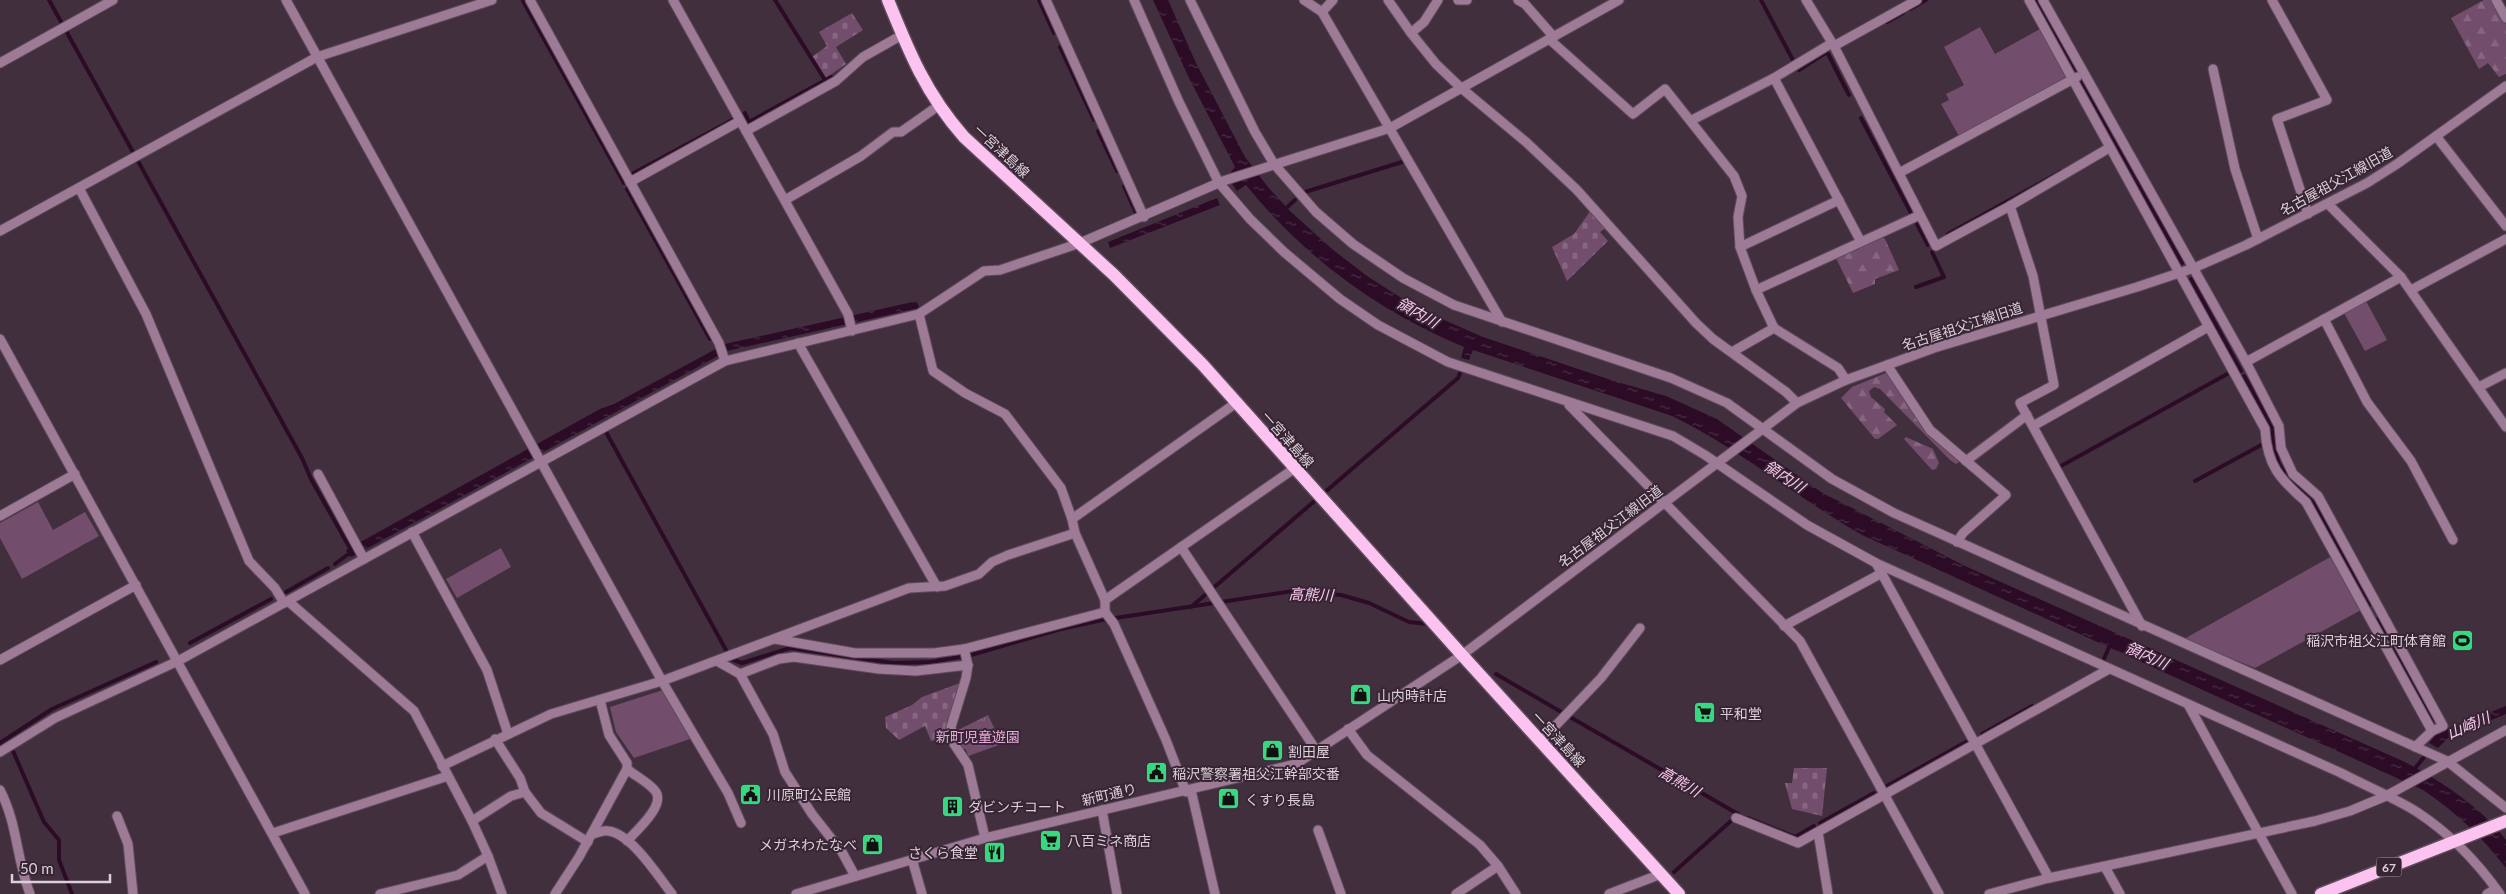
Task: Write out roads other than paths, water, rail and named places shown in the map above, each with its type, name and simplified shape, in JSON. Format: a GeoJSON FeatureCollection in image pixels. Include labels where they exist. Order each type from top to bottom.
{"type":"FeatureCollection","features":[{"type":"Feature","properties":{"kind":"main road","name":"一宮津島線"},"geometry":{"type":"LineString","coordinates":[[888,0],[917,71],[938,106],[964,137],[1141,300],[1679,894]]}},
{"type":"Feature","properties":{"kind":"main road","name":"67"},"geometry":{"type":"LineString","coordinates":[[2321,894],[2506,822]]}},
{"type":"Feature","properties":{"kind":"street"},"geometry":{"type":"LineString","coordinates":[[0,63],[114,0]]}},
{"type":"Feature","properties":{"kind":"street"},"geometry":{"type":"LineString","coordinates":[[286,0],[662,681],[728,793],[741,824]]}},
{"type":"Feature","properties":{"kind":"street"},"geometry":{"type":"LineString","coordinates":[[0,231],[318,57],[492,0]]}},
{"type":"Feature","properties":{"kind":"street"},"geometry":{"type":"LineString","coordinates":[[530,0],[720,345],[724,358]]}},
{"type":"Feature","properties":{"kind":"street"},"geometry":{"type":"LineString","coordinates":[[674,0],[848,316],[851,328]]}},
{"type":"Feature","properties":{"kind":"street"},"geometry":{"type":"LineString","coordinates":[[1046,0],[1144,217]]}},
{"type":"Feature","properties":{"kind":"street"},"geometry":{"type":"LineString","coordinates":[[1134,0],[1179,102],[1221,182],[1250,219],[1284,252],[1340,299],[1378,325],[1448,362],[1673,436],[1716,462],[1807,525],[1876,563],[2189,706],[2389,794],[2456,840],[2498,891],[2487,894]]}},
{"type":"Feature","properties":{"kind":"street"},"geometry":{"type":"LineString","coordinates":[[1190,0],[1271,165],[1316,212],[1353,244],[1388,268],[1454,305],[1671,378],[1727,403],[1759,429],[1832,479],[1894,513],[2415,747],[2444,763],[2506,808]]}},
{"type":"Feature","properties":{"kind":"street"},"geometry":{"type":"LineString","coordinates":[[1304,0],[1322,12],[1502,322]]}},
{"type":"Feature","properties":{"kind":"street"},"geometry":{"type":"LineString","coordinates":[[1322,12],[1333,0]]}},
{"type":"Feature","properties":{"kind":"street"},"geometry":{"type":"LineString","coordinates":[[1388,0],[1411,32],[1460,87],[1526,142],[1577,190],[1696,323],[1713,339],[1796,403]]}},
{"type":"Feature","properties":{"kind":"street"},"geometry":{"type":"LineString","coordinates":[[1411,32],[1424,22],[1438,0]]}},
{"type":"Feature","properties":{"kind":"street"},"geometry":{"type":"LineString","coordinates":[[1458,0],[1467,0]]}},
{"type":"Feature","properties":{"kind":"street"},"geometry":{"type":"LineString","coordinates":[[1518,0],[1525,4],[1551,37],[1633,114],[1665,89],[1692,120],[1734,176],[1742,196],[1738,217],[1740,248],[1756,290],[1774,328],[1838,368],[1846,380]]}},
{"type":"Feature","properties":{"kind":"street"},"geometry":{"type":"LineString","coordinates":[[0,752],[55,718],[178,661],[724,358],[798,343],[851,328],[919,314],[984,271],[1000,270],[1080,243],[1144,217],[1221,182],[1390,128],[1551,37],[1604,4],[1619,0]]}},
{"type":"Feature","properties":{"kind":"street"},"geometry":{"type":"LineString","coordinates":[[1806,0],[1833,45],[1936,246],[2010,206],[2109,148]]}},
{"type":"Feature","properties":{"kind":"street"},"geometry":{"type":"LineString","coordinates":[[1692,120],[1774,78],[1917,0]]}},
{"type":"Feature","properties":{"kind":"street"},"geometry":{"type":"LineString","coordinates":[[2028,0],[2265,429],[2269,459],[2277,475],[2306,502],[2432,731]]}},
{"type":"Feature","properties":{"kind":"street"},"geometry":{"type":"LineString","coordinates":[[2043,0],[2246,362],[2279,426],[2281,448],[2293,474],[2318,496],[2443,726],[2432,731],[2415,747]]}},
{"type":"Feature","properties":{"kind":"street"},"geometry":{"type":"LineString","coordinates":[[2272,0],[2327,100],[2277,119],[2308,214]]}},
{"type":"Feature","properties":{"kind":"street"},"geometry":{"type":"LineString","coordinates":[[2496,0],[2506,18]]}},
{"type":"Feature","properties":{"kind":"street"},"geometry":{"type":"LineString","coordinates":[[746,131],[836,81],[863,57],[902,35]]}},
{"type":"Feature","properties":{"kind":"street"},"geometry":{"type":"LineString","coordinates":[[2213,69],[2235,169],[2258,239]]}},
{"type":"Feature","properties":{"kind":"street"},"geometry":{"type":"LineString","coordinates":[[1899,173],[2084,74]]}},
{"type":"Feature","properties":{"kind":"street"},"geometry":{"type":"LineString","coordinates":[[1774,78],[1861,242]]}},
{"type":"Feature","properties":{"kind":"street","name":"名古屋祖父江線旧道"},"geometry":{"type":"LineString","coordinates":[[1462,655],[1759,429],[1796,403],[1846,380],[1887,365],[2041,314],[2194,268],[2258,239],[2374,179],[2506,86]]}},
{"type":"Feature","properties":{"kind":"street"},"geometry":{"type":"LineString","coordinates":[[785,200],[861,156],[893,132],[901,132],[938,106]]}},
{"type":"Feature","properties":{"kind":"street"},"geometry":{"type":"LineString","coordinates":[[630,182],[740,120]]}},
{"type":"Feature","properties":{"kind":"street"},"geometry":{"type":"LineString","coordinates":[[2436,136],[2506,226]]}},
{"type":"Feature","properties":{"kind":"street"},"geometry":{"type":"LineString","coordinates":[[79,188],[153,329],[249,561],[286,602],[408,704],[472,821],[502,894]]}},
{"type":"Feature","properties":{"kind":"street"},"geometry":{"type":"LineString","coordinates":[[1740,248],[1839,200]]}},
{"type":"Feature","properties":{"kind":"street"},"geometry":{"type":"LineString","coordinates":[[2328,204],[2401,277],[2506,427]]}},
{"type":"Feature","properties":{"kind":"street"},"geometry":{"type":"LineString","coordinates":[[2010,206],[2033,276],[2054,385],[2020,403],[2142,626]]}},
{"type":"Feature","properties":{"kind":"street"},"geometry":{"type":"LineString","coordinates":[[1756,290],[1920,215]]}},
{"type":"Feature","properties":{"kind":"street"},"geometry":{"type":"LineString","coordinates":[[2411,290],[2506,239]]}},
{"type":"Feature","properties":{"kind":"street"},"geometry":{"type":"LineString","coordinates":[[2246,362],[2401,277]]}},
{"type":"Feature","properties":{"kind":"street"},"geometry":{"type":"LineString","coordinates":[[919,314],[932,371],[965,393],[1005,414],[1061,488],[1075,533],[1105,600],[1106,614],[1114,624],[1188,791],[1215,894]]}},
{"type":"Feature","properties":{"kind":"street"},"geometry":{"type":"LineString","coordinates":[[2324,319],[2367,402],[2411,461],[2453,540]]}},
{"type":"Feature","properties":{"kind":"street"},"geometry":{"type":"LineString","coordinates":[[2033,426],[2208,327]]}},
{"type":"Feature","properties":{"kind":"street"},"geometry":{"type":"LineString","coordinates":[[1732,352],[1774,328]]}},
{"type":"Feature","properties":{"kind":"street"},"geometry":{"type":"LineString","coordinates":[[0,339],[305,894]]}},
{"type":"Feature","properties":{"kind":"street"},"geometry":{"type":"LineString","coordinates":[[798,343],[937,587]]}},
{"type":"Feature","properties":{"kind":"street"},"geometry":{"type":"LineString","coordinates":[[1887,365],[1930,430],[2006,495],[1963,533],[1957,542]]}},
{"type":"Feature","properties":{"kind":"street"},"geometry":{"type":"LineString","coordinates":[[2479,387],[2506,373]]}},
{"type":"Feature","properties":{"kind":"street"},"geometry":{"type":"LineString","coordinates":[[1567,402],[1784,626],[1800,640],[1940,894]]}},
{"type":"Feature","properties":{"kind":"street"},"geometry":{"type":"LineString","coordinates":[[1072,519],[1236,403]]}},
{"type":"Feature","properties":{"kind":"street"},"geometry":{"type":"LineString","coordinates":[[1966,461],[2027,415]]}},
{"type":"Feature","properties":{"kind":"street"},"geometry":{"type":"LineString","coordinates":[[1105,600],[1294,468]]}},
{"type":"Feature","properties":{"kind":"street"},"geometry":{"type":"LineString","coordinates":[[0,516],[75,474]]}},
{"type":"Feature","properties":{"kind":"street"},"geometry":{"type":"LineString","coordinates":[[318,474],[363,557]]}},
{"type":"Feature","properties":{"kind":"street"},"geometry":{"type":"LineString","coordinates":[[412,532],[487,670],[508,734]]}},
{"type":"Feature","properties":{"kind":"street"},"geometry":{"type":"LineString","coordinates":[[442,766],[495,739],[551,714],[662,681],[909,588],[945,586],[979,574],[992,562],[1008,555],[1075,533]]}},
{"type":"Feature","properties":{"kind":"street"},"geometry":{"type":"LineString","coordinates":[[1181,547],[1316,750]]}},
{"type":"Feature","properties":{"kind":"street"},"geometry":{"type":"LineString","coordinates":[[1876,563],[2049,878]]}},
{"type":"Feature","properties":{"kind":"street"},"geometry":{"type":"LineString","coordinates":[[1784,626],[1882,573]]}},
{"type":"Feature","properties":{"kind":"street"},"geometry":{"type":"LineString","coordinates":[[0,660],[136,585]]}},
{"type":"Feature","properties":{"kind":"street"},"geometry":{"type":"LineString","coordinates":[[774,639],[854,653],[897,655],[934,653],[964,650],[1106,614]]}},
{"type":"Feature","properties":{"kind":"street"},"geometry":{"type":"LineString","coordinates":[[1541,741],[1601,678],[1640,628]]}},
{"type":"Feature","properties":{"kind":"street"},"geometry":{"type":"LineString","coordinates":[[964,650],[968,665],[966,678],[951,727],[954,744],[968,765],[986,838]]}},
{"type":"Feature","properties":{"kind":"street","name":"新町通り"},"geometry":{"type":"LineString","coordinates":[[796,894],[986,838],[1296,764],[1462,655]]}},
{"type":"Feature","properties":{"kind":"street"},"geometry":{"type":"LineString","coordinates":[[740,674],[779,659],[794,657],[879,669],[916,671],[968,665]]}},
{"type":"Feature","properties":{"kind":"street"},"geometry":{"type":"LineString","coordinates":[[717,661],[740,674],[773,734],[785,772],[812,814],[842,852],[855,876]]}},
{"type":"Feature","properties":{"kind":"street"},"geometry":{"type":"LineString","coordinates":[[1736,818],[1798,843],[2109,669]]}},
{"type":"Feature","properties":{"kind":"street"},"geometry":{"type":"LineString","coordinates":[[555,894],[590,838],[627,769],[627,763],[609,735],[600,700]]}},
{"type":"Feature","properties":{"kind":"street"},"geometry":{"type":"LineString","coordinates":[[2189,706],[2292,894]]}},
{"type":"Feature","properties":{"kind":"street"},"geometry":{"type":"LineString","coordinates":[[1348,729],[1367,755],[1480,846],[1498,866],[1516,894]]}},
{"type":"Feature","properties":{"kind":"street"},"geometry":{"type":"LineString","coordinates":[[1988,894],[2049,878],[2258,834],[2350,811],[2389,794],[2506,730]]}},
{"type":"Feature","properties":{"kind":"street"},"geometry":{"type":"LineString","coordinates":[[495,739],[520,778],[525,792],[541,813],[590,838]]}},
{"type":"Feature","properties":{"kind":"street"},"geometry":{"type":"LineString","coordinates":[[627,769],[656,792],[657,798],[655,810],[627,841]]}},
{"type":"Feature","properties":{"kind":"street"},"geometry":{"type":"LineString","coordinates":[[273,833],[448,776]]}},
{"type":"Feature","properties":{"kind":"street"},"geometry":{"type":"LineString","coordinates":[[0,790],[10,809],[16,831],[21,872],[30,894]]}},
{"type":"Feature","properties":{"kind":"street"},"geometry":{"type":"LineString","coordinates":[[472,821],[511,796],[525,792]]}},
{"type":"Feature","properties":{"kind":"street"},"geometry":{"type":"LineString","coordinates":[[1102,810],[1117,894]]}},
{"type":"Feature","properties":{"kind":"street"},"geometry":{"type":"LineString","coordinates":[[118,816],[128,844],[133,894]]}},
{"type":"Feature","properties":{"kind":"street"},"geometry":{"type":"LineString","coordinates":[[590,838],[606,830],[617,833],[642,854],[672,894]]}},
{"type":"Feature","properties":{"kind":"street"},"geometry":{"type":"LineString","coordinates":[[1318,830],[1342,894]]}},
{"type":"Feature","properties":{"kind":"street"},"geometry":{"type":"LineString","coordinates":[[1818,832],[1828,894]]}},
{"type":"Feature","properties":{"kind":"street"},"geometry":{"type":"LineString","coordinates":[[380,894],[458,875],[488,856]]}},
{"type":"Feature","properties":{"kind":"street"},"geometry":{"type":"LineString","coordinates":[[912,859],[922,894]]}},
{"type":"Feature","properties":{"kind":"street"},"geometry":{"type":"LineString","coordinates":[[1456,894],[1498,866]]}},
{"type":"Feature","properties":{"kind":"street"},"geometry":{"type":"LineString","coordinates":[[2105,866],[2120,894]]}},
{"type":"Feature","properties":{"kind":"street"},"geometry":{"type":"LineString","coordinates":[[1609,894],[1661,874]]}},
{"type":"Feature","properties":{"kind":"water","name":"領内川"},"geometry":{"type":"Polygon","coordinates":[[[1153,0],[1168,0],[1196,63],[1245,157],[1268,187],[1289,210],[1332,249],[1367,276],[1417,308],[1483,337],[1614,381],[1666,396],[1717,419],[1821,492],[1963,565],[2405,762],[2460,796],[2496,828],[2506,840],[2506,868],[2468,826],[2447,807],[2423,790],[1862,535],[1745,458],[1672,416],[1473,350],[1469,360],[1461,358],[1464,347],[1402,317],[1345,280],[1293,236],[1246,185],[1237,191],[1227,176],[1235,167],[1190,80],[1153,0]]]}},
{"type":"Feature","properties":{"kind":"water"},"geometry":{"type":"Polygon","coordinates":[[[1217,198],[1220,205],[1110,248],[1108,242],[1217,198]]]}},
{"type":"Feature","properties":{"kind":"water"},"geometry":{"type":"Polygon","coordinates":[[[917,301],[919,308],[727,351],[350,558],[346,550],[600,409],[614,404],[725,344],[917,301]]]}},
{"type":"Feature","properties":{"kind":"water"},"geometry":{"type":"Polygon","coordinates":[[[2506,706],[2506,714],[2448,738],[2438,748],[2429,743],[2437,733],[2506,706]]]}},
{"type":"Feature","properties":{"kind":"waterway"},"geometry":{"type":"LineString","coordinates":[[49,0],[351,550]]}},
{"type":"Feature","properties":{"kind":"waterway"},"geometry":{"type":"LineString","coordinates":[[775,0],[825,80]]}},
{"type":"Feature","properties":{"kind":"waterway"},"geometry":{"type":"LineString","coordinates":[[1039,0],[1054,33]]}},
{"type":"Feature","properties":{"kind":"waterway"},"geometry":{"type":"LineString","coordinates":[[1761,0],[1794,62]]}},
{"type":"Feature","properties":{"kind":"waterway"},"geometry":{"type":"LineString","coordinates":[[1910,9],[1926,0]]}},
{"type":"Feature","properties":{"kind":"waterway"},"geometry":{"type":"LineString","coordinates":[[2037,0],[2078,73]]}},
{"type":"Feature","properties":{"kind":"waterway"},"geometry":{"type":"LineString","coordinates":[[523,1],[624,183]]}},
{"type":"Feature","properties":{"kind":"waterway"},"geometry":{"type":"LineString","coordinates":[[1887,22],[1903,13]]}},
{"type":"Feature","properties":{"kind":"waterway"},"geometry":{"type":"LineString","coordinates":[[1060,47],[1094,120]]}},
{"type":"Feature","properties":{"kind":"waterway"},"geometry":{"type":"LineString","coordinates":[[1799,70],[1827,52],[1849,95]]}},
{"type":"Feature","properties":{"kind":"waterway"},"geometry":{"type":"LineString","coordinates":[[745,113],[749,122],[831,77]]}},
{"type":"Feature","properties":{"kind":"waterway"},"geometry":{"type":"LineString","coordinates":[[2080,79],[2182,263]]}},
{"type":"Feature","properties":{"kind":"waterway"},"geometry":{"type":"LineString","coordinates":[[1861,118],[1911,213]]}},
{"type":"Feature","properties":{"kind":"waterway"},"geometry":{"type":"LineString","coordinates":[[632,174],[734,119]]}},
{"type":"Feature","properties":{"kind":"waterway"},"geometry":{"type":"LineString","coordinates":[[1098,131],[1117,171]]}},
{"type":"Feature","properties":{"kind":"waterway"},"geometry":{"type":"LineString","coordinates":[[1305,192],[1402,162]]}},
{"type":"Feature","properties":{"kind":"waterway"},"geometry":{"type":"LineString","coordinates":[[1948,234],[2062,171]]}},
{"type":"Feature","properties":{"kind":"waterway"},"geometry":{"type":"LineString","coordinates":[[1124,186],[1136,213]]}},
{"type":"Feature","properties":{"kind":"waterway"},"geometry":{"type":"LineString","coordinates":[[627,189],[710,339]]}},
{"type":"Feature","properties":{"kind":"waterway"},"geometry":{"type":"LineString","coordinates":[[1284,210],[1295,200]]}},
{"type":"Feature","properties":{"kind":"waterway"},"geometry":{"type":"LineString","coordinates":[[1917,224],[1928,245]]}},
{"type":"Feature","properties":{"kind":"waterway"},"geometry":{"type":"LineString","coordinates":[[1916,287],[1944,277],[1932,252]]}},
{"type":"Feature","properties":{"kind":"waterway"},"geometry":{"type":"LineString","coordinates":[[2191,279],[2241,371]]}},
{"type":"Feature","properties":{"kind":"waterway"},"geometry":{"type":"LineString","coordinates":[[1191,607],[1458,378],[1460,373]]}},
{"type":"Feature","properties":{"kind":"waterway"},"geometry":{"type":"LineString","coordinates":[[2061,466],[2229,373]]}},
{"type":"Feature","properties":{"kind":"waterway"},"geometry":{"type":"LineString","coordinates":[[2244,376],[2272,427],[2274,446],[2279,464],[2287,476],[2314,504],[2369,605]]}},
{"type":"Feature","properties":{"kind":"waterway"},"geometry":{"type":"LineString","coordinates":[[606,432],[726,650]]}},
{"type":"Feature","properties":{"kind":"waterway"},"geometry":{"type":"LineString","coordinates":[[2195,481],[2263,444]]}},
{"type":"Feature","properties":{"kind":"waterway"},"geometry":{"type":"LineString","coordinates":[[335,564],[351,552]]}},
{"type":"Feature","properties":{"kind":"waterway"},"geometry":{"type":"LineString","coordinates":[[286,592],[328,568]]}},
{"type":"Feature","properties":{"kind":"waterway"},"geometry":{"type":"LineString","coordinates":[[731,659],[742,663],[790,648],[893,663],[931,662],[971,655],[1061,629],[1102,620],[1293,591],[1341,595],[1369,603],[1409,622],[1427,624]]}},
{"type":"Feature","properties":{"kind":"waterway"},"geometry":{"type":"LineString","coordinates":[[190,643],[271,599]]}},
{"type":"Feature","properties":{"kind":"waterway"},"geometry":{"type":"LineString","coordinates":[[2378,619],[2433,720]]}},
{"type":"Feature","properties":{"kind":"waterway","name":"高熊川"},"geometry":{"type":"LineString","coordinates":[[2104,659],[2110,645]]}},
{"type":"Feature","properties":{"kind":"waterway"},"geometry":{"type":"LineString","coordinates":[[0,743],[52,709],[156,662]]}},
{"type":"Feature","properties":{"kind":"waterway","name":"高熊川"},"geometry":{"type":"LineString","coordinates":[[1496,674],[1563,713]]}},
{"type":"Feature","properties":{"kind":"waterway","name":"高熊川"},"geometry":{"type":"LineString","coordinates":[[1982,734],[2032,706]]}},
{"type":"Feature","properties":{"kind":"waterway","name":"高熊川"},"geometry":{"type":"LineString","coordinates":[[1570,717],[1738,814]]}},
{"type":"Feature","properties":{"kind":"waterway","name":"高熊川"},"geometry":{"type":"LineString","coordinates":[[1887,786],[1966,742]]}},
{"type":"Feature","properties":{"kind":"waterway"},"geometry":{"type":"LineString","coordinates":[[13,751],[44,822],[59,840],[59,860],[72,894]]}},
{"type":"Feature","properties":{"kind":"waterway","name":"山崎川"},"geometry":{"type":"LineString","coordinates":[[2412,772],[2425,756]]}},
{"type":"Feature","properties":{"kind":"waterway","name":"高熊川"},"geometry":{"type":"LineString","coordinates":[[1820,823],[1874,793]]}},
{"type":"Feature","properties":{"kind":"waterway","name":"高熊川"},"geometry":{"type":"LineString","coordinates":[[1748,818],[1795,837],[1814,826]]}},
{"type":"Feature","properties":{"kind":"waterway"},"geometry":{"type":"LineString","coordinates":[[1674,872],[1732,820]]}},
{"type":"Feature","properties":{"kind":"place","name":"稲沢市祖父江町体育館"},"geometry":{"type":"Point","coordinates":[2462,640]}},
{"type":"Feature","properties":{"kind":"place","name":"山内時計店"},"geometry":{"type":"Point","coordinates":[1361,695]}},
{"type":"Feature","properties":{"kind":"place","name":"平和堂"},"geometry":{"type":"Point","coordinates":[1704,713]}},
{"type":"Feature","properties":{"kind":"place","name":"割田屋"},"geometry":{"type":"Point","coordinates":[1272,751]}},
{"type":"Feature","properties":{"kind":"place","name":"稲沢警察署祖父江幹部交番"},"geometry":{"type":"Point","coordinates":[1156,773]}},
{"type":"Feature","properties":{"kind":"place","name":"川原町公民館"},"geometry":{"type":"Point","coordinates":[751,794]}},
{"type":"Feature","properties":{"kind":"place","name":"くすり長島"},"geometry":{"type":"Point","coordinates":[1229,799]}},
{"type":"Feature","properties":{"kind":"place","name":"ダビンチコート"},"geometry":{"type":"Point","coordinates":[952,806]}},
{"type":"Feature","properties":{"kind":"place","name":"八百ミネ商店"},"geometry":{"type":"Point","coordinates":[1051,840]}},
{"type":"Feature","properties":{"kind":"place","name":"メガネわたなべ"},"geometry":{"type":"Point","coordinates":[873,844]}},
{"type":"Feature","properties":{"kind":"place","name":"さくら食堂"},"geometry":{"type":"Point","coordinates":[994,852]}},
{"type":"Feature","properties":{"kind":"park label","name":"新町児童遊園"},"geometry":{"type":"Point","coordinates":[978,736]}}]}
